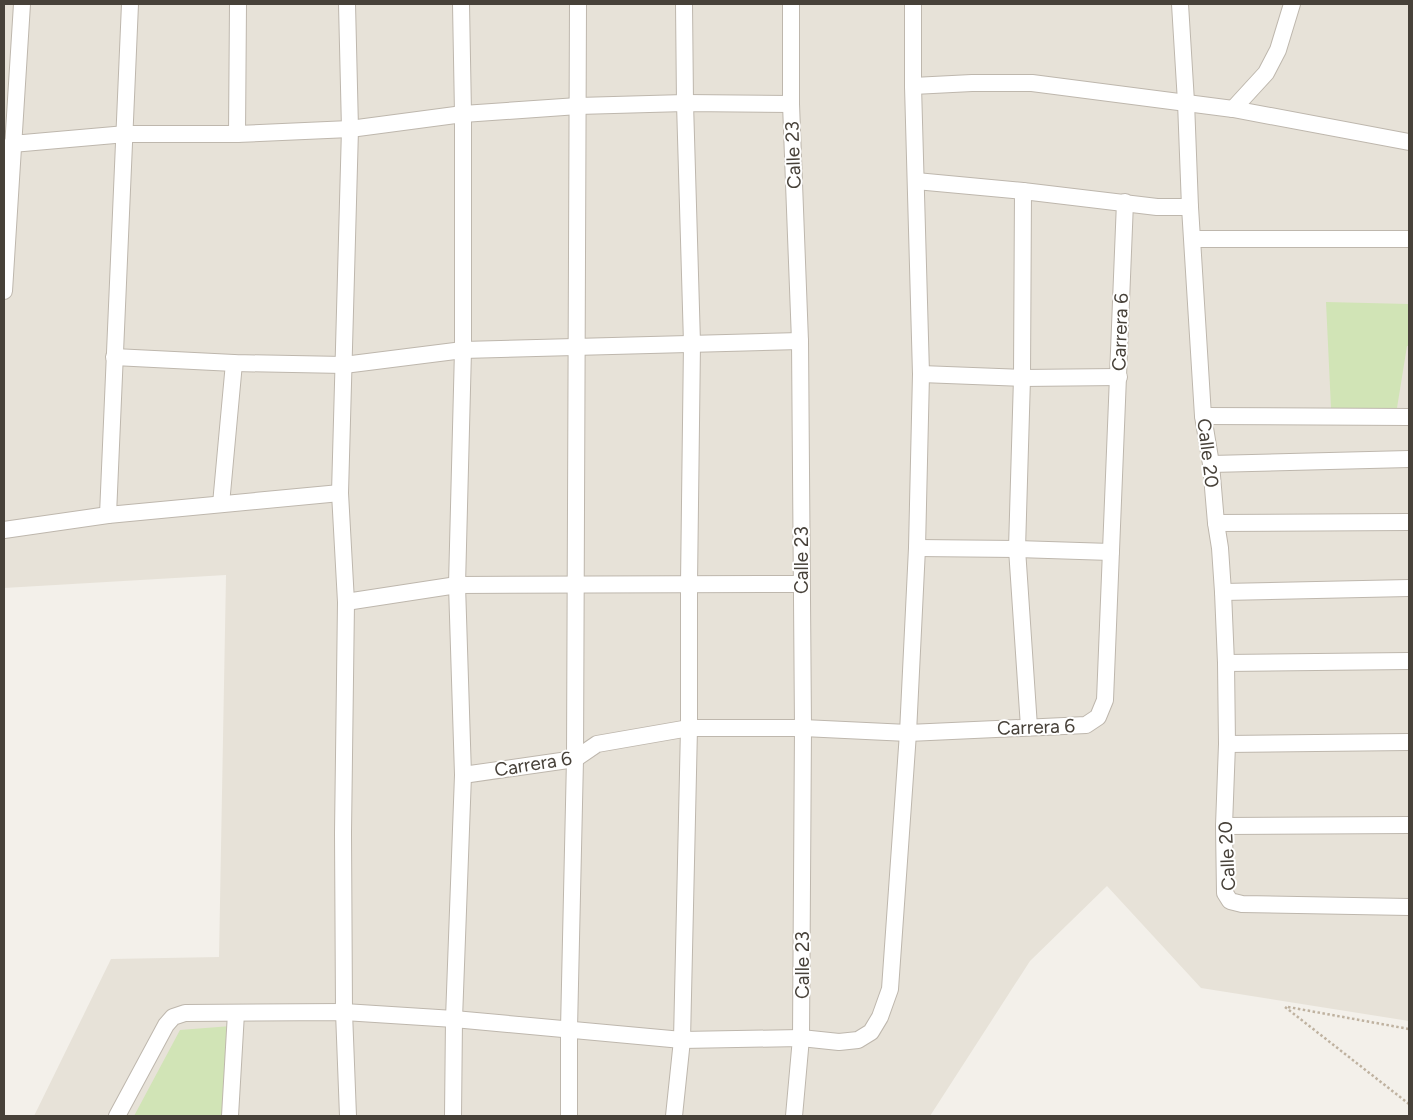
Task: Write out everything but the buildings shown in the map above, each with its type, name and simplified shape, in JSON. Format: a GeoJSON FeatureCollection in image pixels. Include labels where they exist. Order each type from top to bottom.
{"type":"FeatureCollection","features":[{"type":"Feature","properties":{"kind":"street"},"geometry":{"type":"LineString","coordinates":[[4,292],[22,4]]}},
{"type":"Feature","properties":{"kind":"street"},"geometry":{"type":"LineString","coordinates":[[108,515],[126,134],[130,4]]}},
{"type":"Feature","properties":{"kind":"street"},"geometry":{"type":"LineString","coordinates":[[237,134],[238,4]]}},
{"type":"Feature","properties":{"kind":"street"},"geometry":{"type":"LineString","coordinates":[[347,4],[350,129],[340,493],[346,602],[342,833],[344,1012],[348,1116]]}},
{"type":"Feature","properties":{"kind":"street"},"geometry":{"type":"LineString","coordinates":[[453,1116],[454,1019],[463,774],[457,585],[463,350],[461,4]]}},
{"type":"Feature","properties":{"kind":"street"},"geometry":{"type":"LineString","coordinates":[[570,1116],[569,1029],[575,760],[578,4]]}},
{"type":"Feature","properties":{"kind":"street"},"geometry":{"type":"LineString","coordinates":[[674,1116],[682,1040],[689,728],[692,343],[684,4]]}},
{"type":"Feature","properties":{"kind":"street","name":"Calle 23"},"geometry":{"type":"LineString","coordinates":[[791,4],[791,104],[800,341],[803,728],[801,1038],[794,1116]]}},
{"type":"Feature","properties":{"kind":"street"},"geometry":{"type":"LineString","coordinates":[[117,1116],[166,1025],[173,1017],[185,1013],[344,1012],[454,1019],[682,1040],[801,1038],[839,1042],[858,1040],[871,1032],[880,1017],[890,989],[908,732],[917,548],[921,374],[913,86],[913,4]]}},
{"type":"Feature","properties":{"kind":"street","name":"Calle 20"},"geometry":{"type":"LineString","coordinates":[[1180,4],[1203,416],[1220,548],[1226,664],[1225,893],[1230,901],[1242,904],[1409,907]]}},
{"type":"Feature","properties":{"kind":"street"},"geometry":{"type":"LineString","coordinates":[[1233,109],[1266,73],[1278,50],[1292,4]]}},
{"type":"Feature","properties":{"kind":"street"},"geometry":{"type":"LineString","coordinates":[[913,86],[972,83],[1032,83],[1233,109],[1409,142]]}},
{"type":"Feature","properties":{"kind":"street"},"geometry":{"type":"LineString","coordinates":[[12,144],[126,134],[237,134],[350,129],[463,114],[578,106],[685,103],[791,104]]}},
{"type":"Feature","properties":{"kind":"street"},"geometry":{"type":"LineString","coordinates":[[916,181],[1023,190],[1157,206],[1190,207]]}},
{"type":"Feature","properties":{"kind":"street"},"geometry":{"type":"LineString","coordinates":[[1023,190],[1022,378],[1017,549],[1029,727]]}},
{"type":"Feature","properties":{"kind":"street","name":"Carrera 6"},"geometry":{"type":"LineString","coordinates":[[463,774],[575,760],[597,744],[689,728],[803,728],[908,732],[1086,725],[1098,717],[1105,700],[1126,202]]}},
{"type":"Feature","properties":{"kind":"street"},"geometry":{"type":"LineString","coordinates":[[1193,239],[1409,239]]}},
{"type":"Feature","properties":{"kind":"street"},"geometry":{"type":"LineString","coordinates":[[114,357],[234,364],[344,365],[463,350],[800,341]]}},
{"type":"Feature","properties":{"kind":"street"},"geometry":{"type":"LineString","coordinates":[[221,504],[234,364]]}},
{"type":"Feature","properties":{"kind":"street"},"geometry":{"type":"LineString","coordinates":[[921,374],[1022,378],[1119,377]]}},
{"type":"Feature","properties":{"kind":"street"},"geometry":{"type":"LineString","coordinates":[[1203,416],[1409,417]]}},
{"type":"Feature","properties":{"kind":"street"},"geometry":{"type":"LineString","coordinates":[[1210,464],[1409,459]]}},
{"type":"Feature","properties":{"kind":"street"},"geometry":{"type":"LineString","coordinates":[[4,530],[108,515],[340,493]]}},
{"type":"Feature","properties":{"kind":"street"},"geometry":{"type":"LineString","coordinates":[[1216,523],[1409,522]]}},
{"type":"Feature","properties":{"kind":"street"},"geometry":{"type":"LineString","coordinates":[[917,548],[1111,552]]}},
{"type":"Feature","properties":{"kind":"street"},"geometry":{"type":"LineString","coordinates":[[346,602],[457,585],[801,584]]}},
{"type":"Feature","properties":{"kind":"street"},"geometry":{"type":"LineString","coordinates":[[1222,592],[1409,588]]}},
{"type":"Feature","properties":{"kind":"street"},"geometry":{"type":"LineString","coordinates":[[1226,664],[1409,661]]}},
{"type":"Feature","properties":{"kind":"street"},"geometry":{"type":"LineString","coordinates":[[1227,744],[1409,742]]}},
{"type":"Feature","properties":{"kind":"street"},"geometry":{"type":"LineString","coordinates":[[1224,826],[1409,825]]}},
{"type":"Feature","properties":{"kind":"street"},"geometry":{"type":"LineString","coordinates":[[230,1116],[236,1013]]}},
{"type":"Feature","properties":{"kind":"path"},"geometry":{"type":"LineString","coordinates":[[1409,1029],[1285,1007],[1409,1104]]}},
{"type":"Feature","properties":{"kind":"shaded area"},"geometry":{"type":"Polygon","coordinates":[[[4,4],[1409,4],[1409,1021],[1201,988],[1107,886],[1030,961],[930,1116],[34,1116],[111,959],[219,957],[226,575],[4,588],[4,4]]]}},
{"type":"Feature","properties":{"kind":"green space"},"geometry":{"type":"Polygon","coordinates":[[[1326,302],[1409,304],[1409,346],[1407,346],[1397,408],[1331,408],[1326,302]]]}},
{"type":"Feature","properties":{"kind":"green space"},"geometry":{"type":"Polygon","coordinates":[[[231,1026],[223,1116],[134,1116],[180,1030],[231,1026]]]}}]}
